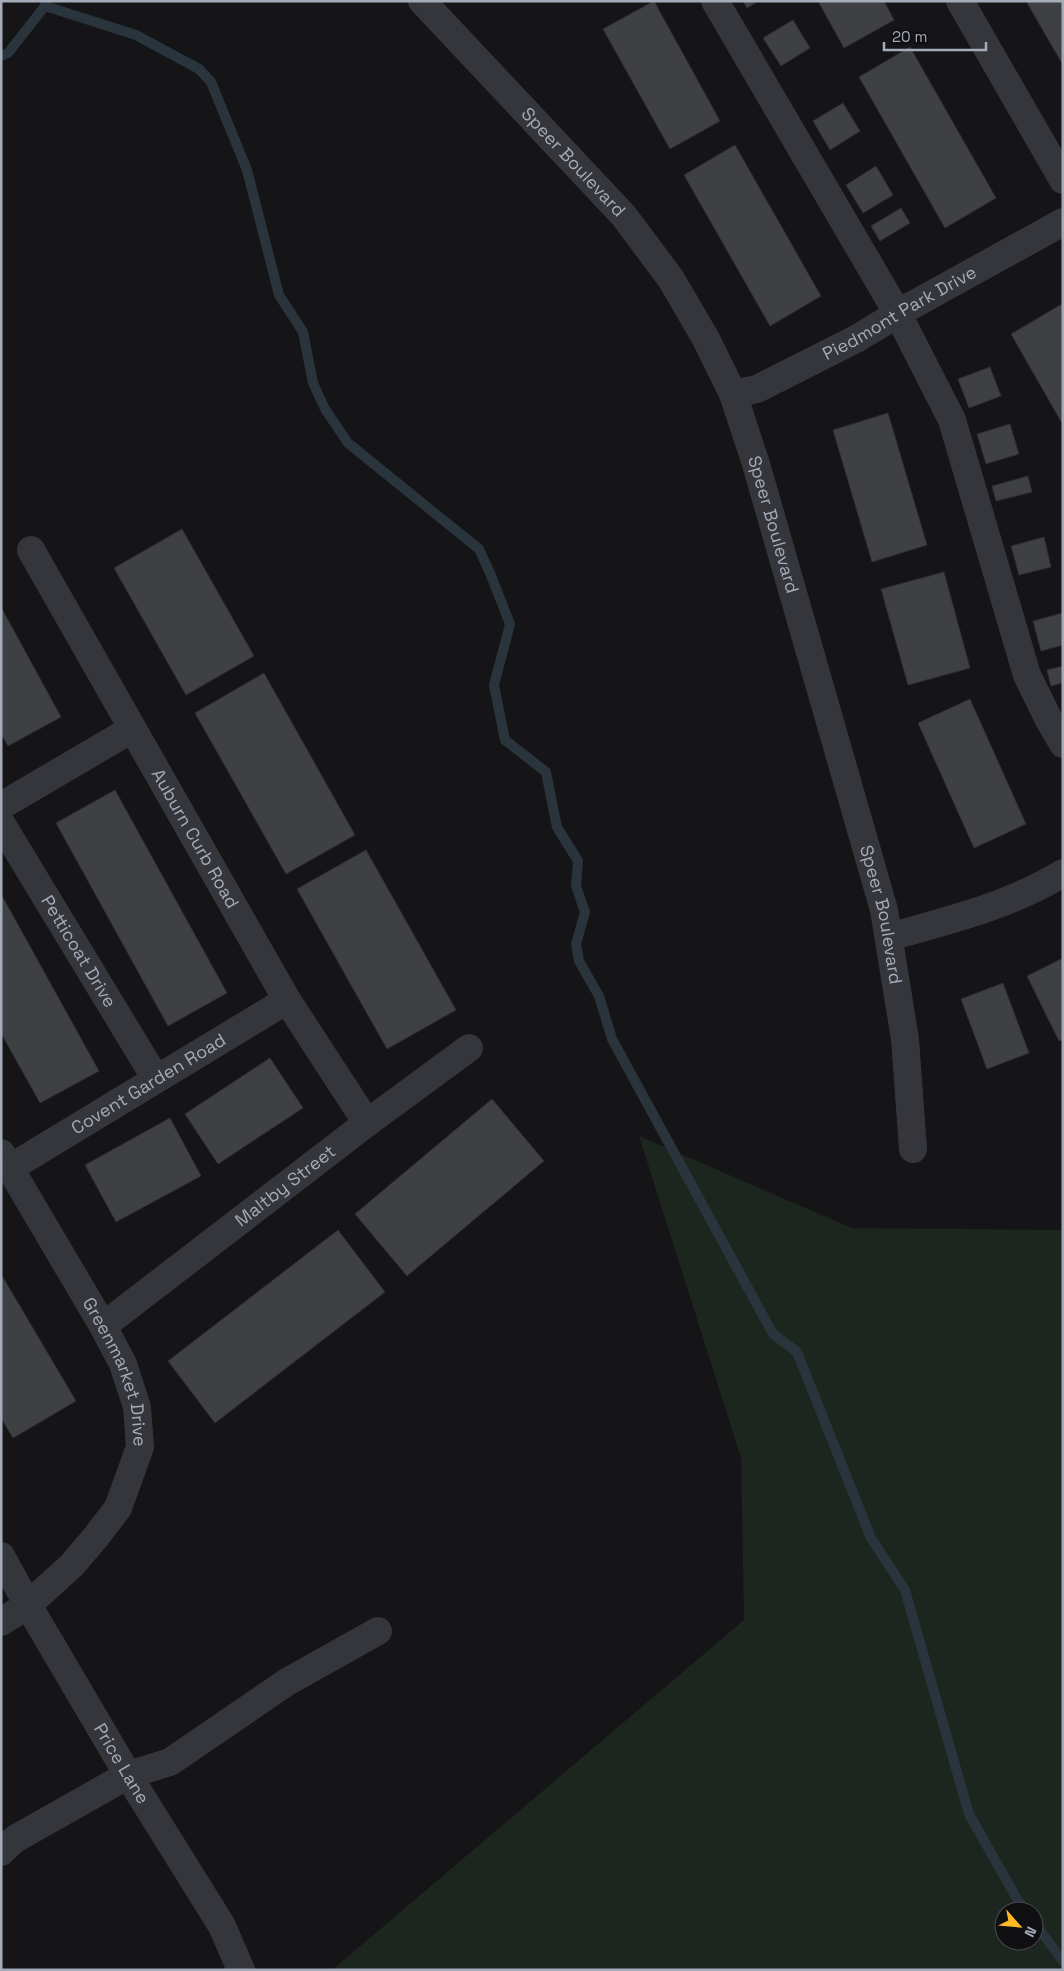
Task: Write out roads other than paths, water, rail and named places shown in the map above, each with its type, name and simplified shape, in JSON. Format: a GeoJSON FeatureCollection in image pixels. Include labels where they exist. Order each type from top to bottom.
{"type":"FeatureCollection","features":[{"type":"Feature","properties":{"kind":"street","name":"Speer Boulevard"},"geometry":{"type":"LineString","coordinates":[[422,1],[624,216],[671,280],[706,339],[733,394],[756,464],[884,910],[904,1039],[913,1149]]}},
{"type":"Feature","properties":{"kind":"street"},"geometry":{"type":"LineString","coordinates":[[715,1],[898,314],[952,420],[1027,675],[1063,744]]}},
{"type":"Feature","properties":{"kind":"street"},"geometry":{"type":"LineString","coordinates":[[960,1],[1063,180]]}},
{"type":"Feature","properties":{"kind":"street","name":"Piedmont Park Drive"},"geometry":{"type":"LineString","coordinates":[[733,394],[757,389],[856,339],[1063,222]]}},
{"type":"Feature","properties":{"kind":"street","name":"Auburn Curb Road"},"geometry":{"type":"LineString","coordinates":[[31,550],[287,1000],[367,1123]]}},
{"type":"Feature","properties":{"kind":"street"},"geometry":{"type":"LineString","coordinates":[[1,806],[132,729]]}},
{"type":"Feature","properties":{"kind":"street","name":"Petticoat Drive"},"geometry":{"type":"LineString","coordinates":[[1,823],[156,1079]]}},
{"type":"Feature","properties":{"kind":"street"},"geometry":{"type":"LineString","coordinates":[[889,937],[981,911],[1041,886],[1063,873]]}},
{"type":"Feature","properties":{"kind":"street","name":"Covent Garden Road"},"geometry":{"type":"LineString","coordinates":[[6,1160],[156,1079],[287,1000]]}},
{"type":"Feature","properties":{"kind":"street","name":"Maltby Street"},"geometry":{"type":"LineString","coordinates":[[103,1326],[367,1123],[469,1048]]}},
{"type":"Feature","properties":{"kind":"street","name":"Greenmarket Drive"},"geometry":{"type":"LineString","coordinates":[[1,1622],[28,1605],[72,1565],[118,1508],[140,1447],[137,1406],[122,1364],[103,1326],[6,1160]]}},
{"type":"Feature","properties":{"kind":"street","name":"Price Lane"},"geometry":{"type":"LineString","coordinates":[[1,1556],[128,1775],[222,1926],[241,1970]]}},
{"type":"Feature","properties":{"kind":"street"},"geometry":{"type":"LineString","coordinates":[[1,1852],[15,1839],[128,1775],[170,1762],[287,1682],[378,1632]]}},
{"type":"Feature","properties":{"kind":"waterway"},"geometry":{"type":"LineString","coordinates":[[1,56],[8,53],[45,6],[46,1]]}},
{"type":"Feature","properties":{"kind":"waterway"},"geometry":{"type":"LineString","coordinates":[[45,6],[136,35],[199,69],[211,82],[247,170],[279,295],[303,332],[313,383],[325,409],[348,443],[479,549],[510,624],[494,685],[505,740],[546,772],[557,827],[578,861],[576,886],[585,912],[576,944],[579,961],[599,996],[612,1039],[773,1334],[797,1352],[871,1538],[905,1590],[969,1814],[1018,1901]]}},
{"type":"Feature","properties":{"kind":"waterway"},"geometry":{"type":"LineString","coordinates":[[1044,1935],[1063,1961]]}}]}
